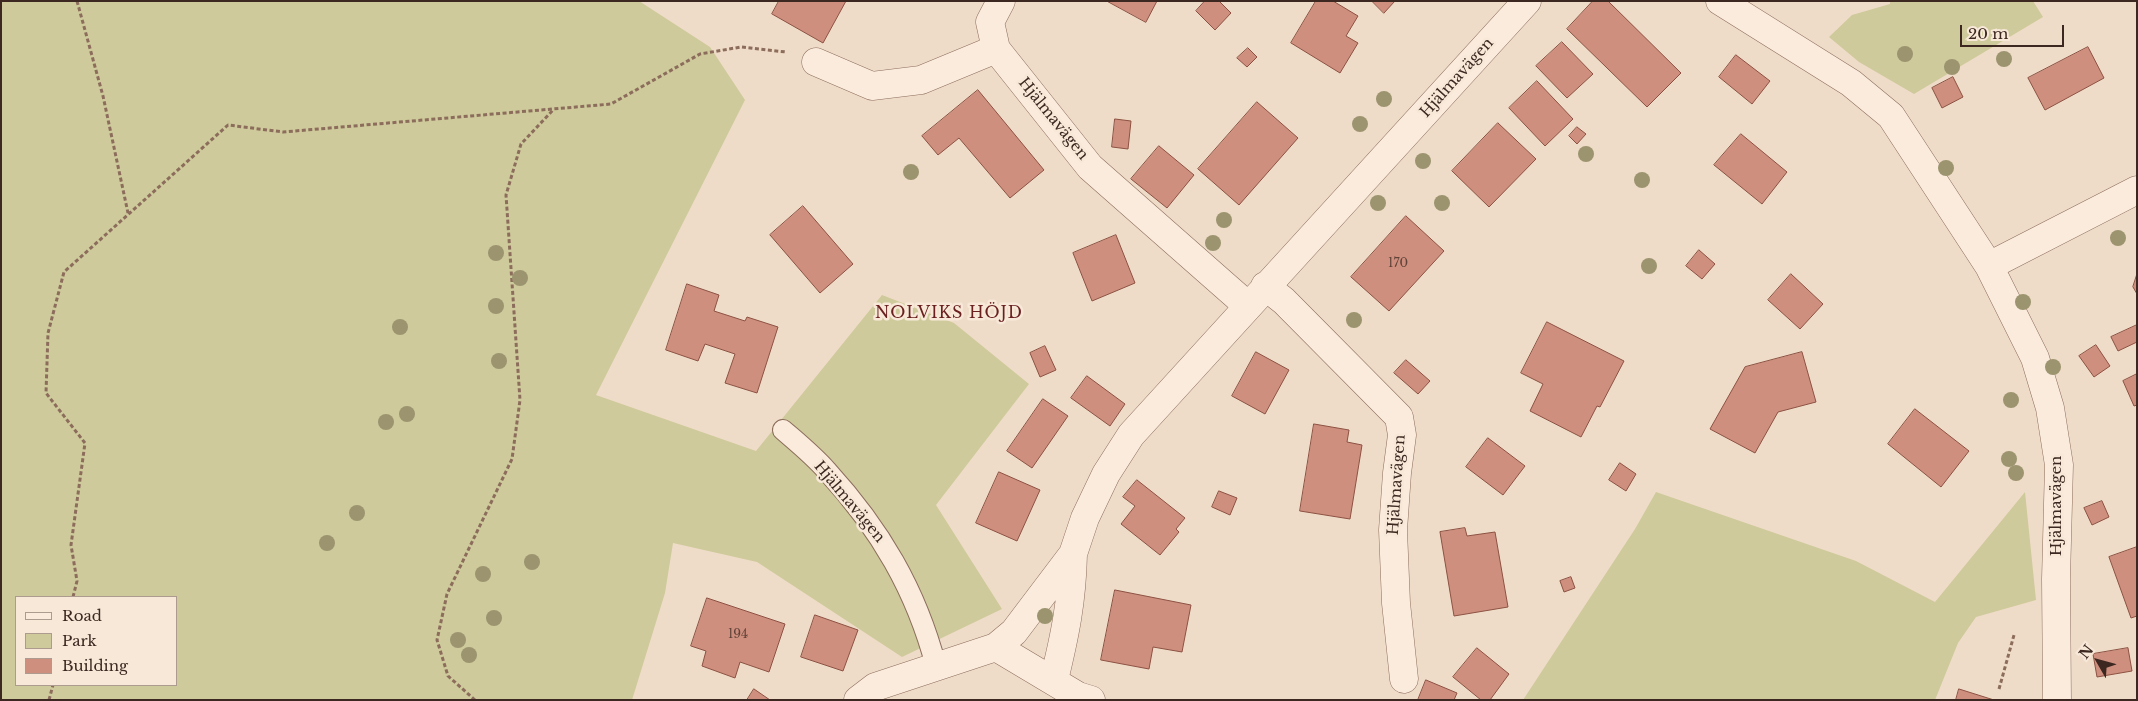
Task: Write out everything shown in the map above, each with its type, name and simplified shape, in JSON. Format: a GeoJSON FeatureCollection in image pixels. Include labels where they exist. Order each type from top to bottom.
{"type":"FeatureCollection","features":[{"type":"Feature","properties":{"kind":"street","name":"Hjälmavägen"},"geometry":{"type":"LineString","coordinates":[[1001,1],[990,22],[996,48],[1090,167],[1257,296],[1284,301],[1399,417],[1402,435],[1393,530],[1396,602],[1404,679]]}},
{"type":"Feature","properties":{"kind":"street","name":"Hjälmavägen"},"geometry":{"type":"LineString","coordinates":[[1054,680],[1072,594],[1073,554],[1085,518],[1106,474],[1131,435],[1527,1]]}},
{"type":"Feature","properties":{"kind":"street","name":"Hjälmavägen"},"geometry":{"type":"LineString","coordinates":[[1720,1],[1851,83],[1890,116],[1988,266],[2035,358],[2050,408],[2059,464],[2056,579],[2057,700]]}},
{"type":"Feature","properties":{"kind":"street"},"geometry":{"type":"LineString","coordinates":[[816,62],[872,86],[922,80],[996,48]]}},
{"type":"Feature","properties":{"kind":"street"},"geometry":{"type":"LineString","coordinates":[[1988,266],[2137,190]]}},
{"type":"Feature","properties":{"kind":"street","name":"Hjälmavägen"},"geometry":{"type":"LineString","coordinates":[[858,700],[875,687],[996,646],[1014,632],[1073,554]]}},
{"type":"Feature","properties":{"kind":"street"},"geometry":{"type":"LineString","coordinates":[[996,646],[1078,696],[1091,700]]}},
{"type":"Feature","properties":{"kind":"lane","name":"Hjälmavägen"},"geometry":{"type":"LineString","coordinates":[[783,430],[826,470],[858,508],[887,548],[927,630],[936,666]]}},
{"type":"Feature","properties":{"kind":"path"},"geometry":{"type":"LineString","coordinates":[[77,1],[103,96],[128,213]]}},
{"type":"Feature","properties":{"kind":"path"},"geometry":{"type":"LineString","coordinates":[[73,596],[77,581],[71,545],[85,444],[46,393],[48,333],[64,272],[228,125],[284,132],[611,104],[700,54],[741,47],[794,53],[816,62]]}},
{"type":"Feature","properties":{"kind":"path"},"geometry":{"type":"LineString","coordinates":[[475,700],[448,676],[437,640],[447,594],[512,459],[520,400],[506,195],[521,144],[553,109]]}},
{"type":"Feature","properties":{"kind":"path"},"geometry":{"type":"LineString","coordinates":[[1999,688],[2014,635]]}},
{"type":"Feature","properties":{"kind":"path"},"geometry":{"type":"LineString","coordinates":[[49,700],[53,686]]}},
{"type":"Feature","properties":{"kind":"green space"},"geometry":{"type":"Polygon","coordinates":[[[1,1],[639,1],[710,47],[745,100],[596,395],[756,451],[882,295],[954,323],[1029,384],[936,505],[1002,609],[902,657],[757,562],[673,543],[665,593],[632,700],[1,700],[1,1]]]}},
{"type":"Feature","properties":{"kind":"green space"},"geometry":{"type":"Polygon","coordinates":[[[1890,1],[2033,1],[2043,17],[1914,94],[1859,62],[1829,37],[1852,15],[1890,4],[1890,1]]]}},
{"type":"Feature","properties":{"kind":"green space"},"geometry":{"type":"Polygon","coordinates":[[[1656,492],[1856,561],[1935,602],[2025,492],[2036,600],[1976,617],[1958,643],[1935,700],[1523,700],[1635,529],[1656,492]]]}},
{"type":"Feature","properties":{"kind":"building"},"geometry":{"type":"Polygon","coordinates":[[[779,1],[846,1],[823,43],[772,14],[779,1]]]}},
{"type":"Feature","properties":{"kind":"building"},"geometry":{"type":"Polygon","coordinates":[[[1107,1],[1157,1],[1146,22],[1107,1]]]}},
{"type":"Feature","properties":{"kind":"building"},"geometry":{"type":"Polygon","coordinates":[[[1205,1],[1219,1],[1231,13],[1215,30],[1196,11],[1205,1]]]}},
{"type":"Feature","properties":{"kind":"building"},"geometry":{"type":"Polygon","coordinates":[[[1316,1],[1333,1],[1358,16],[1346,36],[1358,43],[1340,73],[1291,43],[1316,1]]]}},
{"type":"Feature","properties":{"kind":"building"},"geometry":{"type":"Polygon","coordinates":[[[1372,1],[1395,1],[1384,13],[1372,1]]]}},
{"type":"Feature","properties":{"kind":"building"},"geometry":{"type":"Polygon","coordinates":[[[1593,1],[1608,1],[1681,73],[1647,107],[1567,29],[1593,1]]]}},
{"type":"Feature","properties":{"kind":"building"},"geometry":{"type":"Polygon","coordinates":[[[1562,42],[1593,74],[1567,98],[1536,66],[1562,42]]]}},
{"type":"Feature","properties":{"kind":"building"},"geometry":{"type":"Polygon","coordinates":[[[2088,47],[2104,78],[2045,110],[2028,78],[2088,47]]]}},
{"type":"Feature","properties":{"kind":"building"},"geometry":{"type":"Polygon","coordinates":[[[1248,48],[1257,57],[1247,67],[1237,58],[1248,48]]]}},
{"type":"Feature","properties":{"kind":"building"},"geometry":{"type":"Polygon","coordinates":[[[1736,55],[1770,81],[1752,104],[1719,77],[1736,55]]]}},
{"type":"Feature","properties":{"kind":"building"},"geometry":{"type":"Polygon","coordinates":[[[1953,77],[1963,97],[1942,108],[1932,88],[1953,77]]]}},
{"type":"Feature","properties":{"kind":"building"},"geometry":{"type":"Polygon","coordinates":[[[1537,81],[1573,119],[1545,146],[1509,108],[1537,81]]]}},
{"type":"Feature","properties":{"kind":"building"},"geometry":{"type":"Polygon","coordinates":[[[978,90],[1044,170],[1010,198],[959,138],[938,155],[922,136],[978,90]]]}},
{"type":"Feature","properties":{"kind":"building"},"geometry":{"type":"Polygon","coordinates":[[[1257,102],[1298,138],[1239,205],[1198,169],[1257,102]]]}},
{"type":"Feature","properties":{"kind":"building"},"geometry":{"type":"Polygon","coordinates":[[[1115,119],[1131,121],[1128,149],[1112,147],[1115,119]]]}},
{"type":"Feature","properties":{"kind":"building"},"geometry":{"type":"Polygon","coordinates":[[[1498,123],[1536,159],[1489,207],[1452,171],[1498,123]]]}},
{"type":"Feature","properties":{"kind":"building"},"geometry":{"type":"Polygon","coordinates":[[[1577,127],[1586,134],[1577,144],[1569,136],[1577,127]]]}},
{"type":"Feature","properties":{"kind":"building"},"geometry":{"type":"Polygon","coordinates":[[[1741,134],[1787,172],[1762,204],[1714,165],[1741,134]]]}},
{"type":"Feature","properties":{"kind":"building"},"geometry":{"type":"Polygon","coordinates":[[[1159,146],[1194,175],[1167,208],[1131,179],[1159,146]]]}},
{"type":"Feature","properties":{"kind":"building"},"geometry":{"type":"Polygon","coordinates":[[[803,206],[853,264],[820,293],[770,235],[803,206]]]}},
{"type":"Feature","properties":{"kind":"building"},"geometry":{"type":"Polygon","coordinates":[[[1406,216],[1444,251],[1389,311],[1351,277],[1406,216]]]}},
{"type":"Feature","properties":{"kind":"building"},"geometry":{"type":"Polygon","coordinates":[[[1116,235],[1135,283],[1092,301],[1073,253],[1116,235]]]}},
{"type":"Feature","properties":{"kind":"building"},"geometry":{"type":"Polygon","coordinates":[[[1699,250],[1715,264],[1702,279],[1686,266],[1699,250]]]}},
{"type":"Feature","properties":{"kind":"building"},"geometry":{"type":"Polygon","coordinates":[[[1791,274],[1823,304],[1800,329],[1768,300],[1791,274]]]}},
{"type":"Feature","properties":{"kind":"building"},"geometry":{"type":"Polygon","coordinates":[[[2137,274],[2137,294],[2133,287],[2137,274]]]}},
{"type":"Feature","properties":{"kind":"building"},"geometry":{"type":"Polygon","coordinates":[[[687,284],[719,295],[714,311],[745,321],[747,317],[778,327],[757,393],[725,383],[735,354],[705,344],[698,361],[666,350],[687,284]]]}},
{"type":"Feature","properties":{"kind":"building"},"geometry":{"type":"Polygon","coordinates":[[[1547,322],[1624,361],[1600,407],[1597,406],[1581,437],[1530,411],[1543,384],[1521,373],[1547,322]]]}},
{"type":"Feature","properties":{"kind":"building"},"geometry":{"type":"Polygon","coordinates":[[[2137,325],[2137,342],[2118,351],[2111,337],[2137,325]]]}},
{"type":"Feature","properties":{"kind":"building"},"geometry":{"type":"Polygon","coordinates":[[[2096,345],[2110,366],[2094,377],[2079,356],[2096,345]]]}},
{"type":"Feature","properties":{"kind":"building"},"geometry":{"type":"Polygon","coordinates":[[[1045,346],[1056,370],[1040,377],[1030,353],[1045,346]]]}},
{"type":"Feature","properties":{"kind":"building"},"geometry":{"type":"Polygon","coordinates":[[[1256,352],[1289,370],[1265,414],[1232,396],[1256,352]]]}},
{"type":"Feature","properties":{"kind":"building"},"geometry":{"type":"Polygon","coordinates":[[[1802,352],[1816,402],[1778,412],[1755,453],[1710,429],[1745,367],[1802,352]]]}},
{"type":"Feature","properties":{"kind":"building"},"geometry":{"type":"Polygon","coordinates":[[[1406,360],[1430,381],[1418,394],[1394,373],[1406,360]]]}},
{"type":"Feature","properties":{"kind":"building"},"geometry":{"type":"Polygon","coordinates":[[[2137,374],[2137,405],[2134,406],[2123,381],[2137,374]]]}},
{"type":"Feature","properties":{"kind":"building"},"geometry":{"type":"Polygon","coordinates":[[[1087,376],[1125,404],[1110,426],[1071,398],[1087,376]]]}},
{"type":"Feature","properties":{"kind":"building"},"geometry":{"type":"Polygon","coordinates":[[[1043,399],[1068,416],[1032,468],[1007,451],[1043,399]]]}},
{"type":"Feature","properties":{"kind":"building"},"geometry":{"type":"Polygon","coordinates":[[[1915,409],[1969,451],[1941,487],[1888,444],[1915,409]]]}},
{"type":"Feature","properties":{"kind":"building"},"geometry":{"type":"Polygon","coordinates":[[[1314,424],[1349,430],[1347,442],[1362,445],[1350,519],[1300,511],[1314,424]]]}},
{"type":"Feature","properties":{"kind":"building"},"geometry":{"type":"Polygon","coordinates":[[[1488,438],[1525,466],[1503,495],[1466,467],[1488,438]]]}},
{"type":"Feature","properties":{"kind":"building"},"geometry":{"type":"Polygon","coordinates":[[[1620,463],[1636,474],[1626,491],[1609,480],[1620,463]]]}},
{"type":"Feature","properties":{"kind":"building"},"geometry":{"type":"Polygon","coordinates":[[[999,472],[1040,490],[1017,541],[976,523],[999,472]]]}},
{"type":"Feature","properties":{"kind":"building"},"geometry":{"type":"Polygon","coordinates":[[[1137,480],[1185,518],[1176,529],[1179,532],[1160,555],[1121,524],[1135,506],[1123,497],[1137,480]]]}},
{"type":"Feature","properties":{"kind":"building"},"geometry":{"type":"Polygon","coordinates":[[[1219,491],[1237,498],[1230,515],[1212,507],[1219,491]]]}},
{"type":"Feature","properties":{"kind":"building"},"geometry":{"type":"Polygon","coordinates":[[[2102,501],[2109,517],[2092,525],[2084,508],[2102,501]]]}},
{"type":"Feature","properties":{"kind":"building"},"geometry":{"type":"Polygon","coordinates":[[[1465,528],[1467,536],[1495,532],[1508,607],[1454,616],[1440,532],[1465,528]]]}},
{"type":"Feature","properties":{"kind":"building"},"geometry":{"type":"Polygon","coordinates":[[[2137,547],[2137,616],[2131,618],[2109,557],[2137,547]]]}},
{"type":"Feature","properties":{"kind":"building"},"geometry":{"type":"Polygon","coordinates":[[[1571,577],[1575,588],[1564,592],[1560,581],[1571,577]]]}},
{"type":"Feature","properties":{"kind":"building"},"geometry":{"type":"Polygon","coordinates":[[[1115,590],[1191,605],[1182,652],[1153,647],[1149,669],[1101,660],[1115,590]]]}},
{"type":"Feature","properties":{"kind":"building"},"geometry":{"type":"Polygon","coordinates":[[[707,598],[785,624],[769,672],[740,662],[735,678],[702,666],[706,651],[691,646],[707,598]]]}},
{"type":"Feature","properties":{"kind":"building"},"geometry":{"type":"Polygon","coordinates":[[[815,615],[858,630],[843,671],[801,657],[815,615]]]}},
{"type":"Feature","properties":{"kind":"building"},"geometry":{"type":"Polygon","coordinates":[[[1477,648],[1509,674],[1490,700],[1481,700],[1453,677],[1477,648]]]}},
{"type":"Feature","properties":{"kind":"building"},"geometry":{"type":"Polygon","coordinates":[[[2128,648],[2132,671],[2097,677],[2093,654],[2128,648]]]}},
{"type":"Feature","properties":{"kind":"building"},"geometry":{"type":"Polygon","coordinates":[[[1426,680],[1457,693],[1454,700],[1418,700],[1426,680]]]}},
{"type":"Feature","properties":{"kind":"building"},"geometry":{"type":"Polygon","coordinates":[[[754,689],[770,700],[747,700],[754,689]]]}},
{"type":"Feature","properties":{"kind":"building"},"geometry":{"type":"Polygon","coordinates":[[[1959,689],[1994,700],[1956,700],[1959,689]]]}},
{"type":"Feature","properties":{"kind":"district","name":"NOLVIKS HÖJD"},"geometry":{"type":"Point","coordinates":[949,313]}}]}
